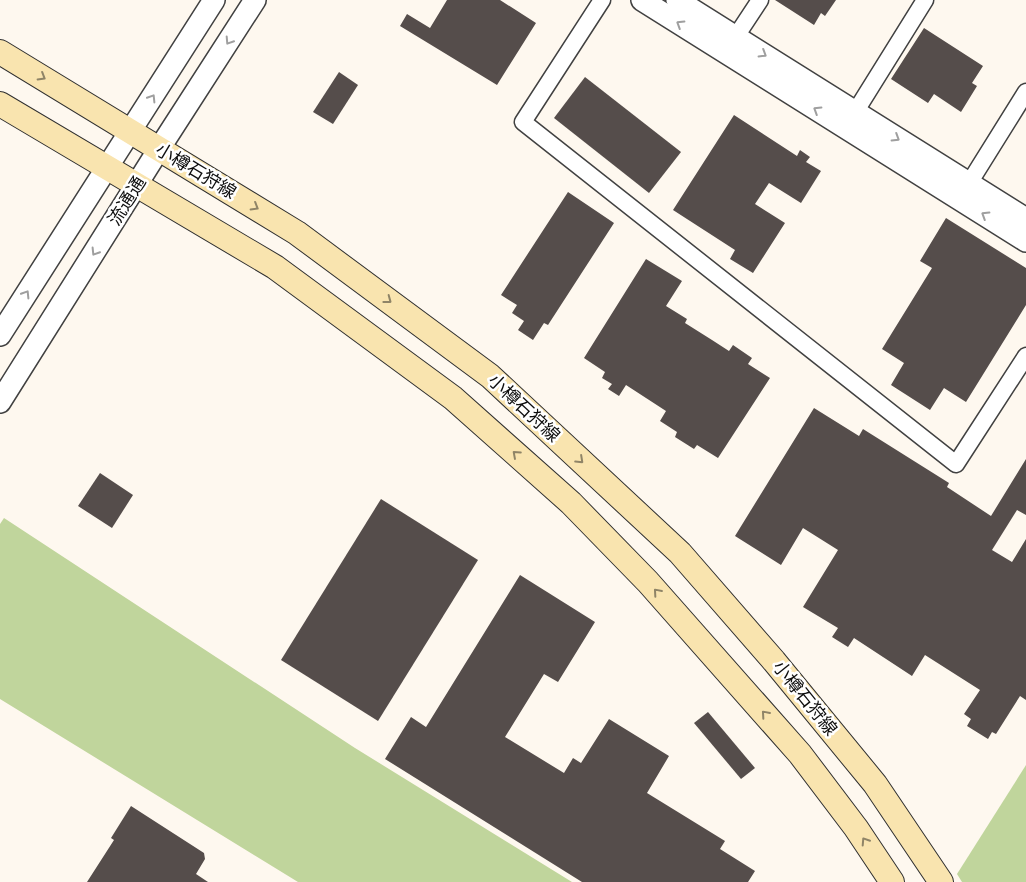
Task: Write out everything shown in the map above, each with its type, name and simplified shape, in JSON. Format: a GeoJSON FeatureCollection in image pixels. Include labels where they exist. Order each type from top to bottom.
{"type":"FeatureCollection","features":[{"type":"Feature","properties":{"kind":"main road","name":"小樽石狩線"},"geometry":{"type":"LineString","coordinates":[[0,52],[297,233],[490,376],[680,553],[774,661],[875,784],[940,882]]}},
{"type":"Feature","properties":{"kind":"main road"},"geometry":{"type":"LineString","coordinates":[[0,104],[283,273],[453,398],[571,503],[648,582],[800,754],[856,828],[892,882]]}},
{"type":"Feature","properties":{"kind":"street","name":"流通通"},"geometry":{"type":"LineString","coordinates":[[0,335],[214,0]]}},
{"type":"Feature","properties":{"kind":"street","name":"流通通"},"geometry":{"type":"LineString","coordinates":[[0,402],[255,0]]}},
{"type":"Feature","properties":{"kind":"street"},"geometry":{"type":"LineString","coordinates":[[602,0],[523,122],[956,464],[1026,356]]}},
{"type":"Feature","properties":{"kind":"street"},"geometry":{"type":"LineString","coordinates":[[642,0],[731,45],[964,191],[1026,241]]}},
{"type":"Feature","properties":{"kind":"street"},"geometry":{"type":"LineString","coordinates":[[677,0],[731,45]]}},
{"type":"Feature","properties":{"kind":"street"},"geometry":{"type":"LineString","coordinates":[[731,45],[760,0]]}},
{"type":"Feature","properties":{"kind":"street"},"geometry":{"type":"LineString","coordinates":[[850,120],[925,0]]}},
{"type":"Feature","properties":{"kind":"street"},"geometry":{"type":"LineString","coordinates":[[964,191],[1026,92]]}},
{"type":"Feature","properties":{"kind":"street"},"geometry":{"type":"LineString","coordinates":[[964,191],[1026,219]]}},
{"type":"Feature","properties":{"kind":"green space"},"geometry":{"type":"Polygon","coordinates":[[[4,518],[355,748],[572,882],[298,882],[0,699],[0,524],[4,518]]]}},
{"type":"Feature","properties":{"kind":"green space"},"geometry":{"type":"Polygon","coordinates":[[[1026,765],[1026,882],[962,882],[957,874],[1026,765]]]}},
{"type":"Feature","properties":{"kind":"building"},"geometry":{"type":"Polygon","coordinates":[[[447,0],[500,0],[536,23],[497,85],[400,26],[407,14],[430,28],[447,0]]]}},
{"type":"Feature","properties":{"kind":"building"},"geometry":{"type":"Polygon","coordinates":[[[775,0],[836,0],[825,16],[821,13],[814,25],[775,0]]]}},
{"type":"Feature","properties":{"kind":"building"},"geometry":{"type":"Polygon","coordinates":[[[924,28],[983,66],[972,83],[977,86],[961,112],[934,94],[928,103],[891,79],[924,28]]]}},
{"type":"Feature","properties":{"kind":"building"},"geometry":{"type":"Polygon","coordinates":[[[339,72],[358,85],[333,124],[313,112],[339,72]]]}},
{"type":"Feature","properties":{"kind":"building"},"geometry":{"type":"Polygon","coordinates":[[[585,77],[681,152],[649,193],[554,118],[585,77]]]}},
{"type":"Feature","properties":{"kind":"building"},"geometry":{"type":"Polygon","coordinates":[[[734,115],[797,156],[800,150],[810,157],[806,162],[821,171],[801,203],[769,183],[755,204],[785,223],[753,273],[730,259],[735,250],[673,210],[734,115]]]}},
{"type":"Feature","properties":{"kind":"building"},"geometry":{"type":"Polygon","coordinates":[[[568,192],[614,223],[548,325],[544,323],[533,340],[518,330],[524,321],[512,313],[517,305],[501,295],[568,192]]]}},
{"type":"Feature","properties":{"kind":"building"},"geometry":{"type":"Polygon","coordinates":[[[946,218],[1026,268],[1026,305],[966,402],[944,388],[930,410],[891,385],[904,363],[882,349],[932,268],[920,261],[946,218]]]}},
{"type":"Feature","properties":{"kind":"building"},"geometry":{"type":"Polygon","coordinates":[[[646,259],[682,281],[666,306],[687,319],[685,323],[729,351],[733,345],[752,358],[748,364],[770,378],[718,458],[697,445],[694,449],[675,437],[677,432],[660,421],[666,411],[626,385],[619,396],[608,389],[612,384],[602,378],[605,372],[584,358],[646,259]]]}},
{"type":"Feature","properties":{"kind":"building"},"geometry":{"type":"Polygon","coordinates":[[[814,408],[859,436],[863,429],[949,483],[947,487],[991,516],[1026,459],[1026,515],[1017,510],[992,550],[1012,562],[1026,539],[1026,700],[1020,696],[996,734],[992,732],[988,739],[967,726],[971,719],[964,714],[980,690],[925,655],[912,676],[854,638],[848,647],[832,637],[838,628],[803,607],[838,550],[803,528],[781,565],[735,536],[814,408]]]}},
{"type":"Feature","properties":{"kind":"building"},"geometry":{"type":"Polygon","coordinates":[[[100,473],[133,495],[112,528],[78,506],[100,473]]]}},
{"type":"Feature","properties":{"kind":"building"},"geometry":{"type":"Polygon","coordinates":[[[381,499],[478,560],[378,721],[281,660],[381,499]]]}},
{"type":"Feature","properties":{"kind":"building"},"geometry":{"type":"Polygon","coordinates":[[[520,575],[595,622],[558,682],[544,674],[505,737],[564,773],[573,758],[581,763],[609,719],[669,756],[647,793],[725,841],[720,849],[755,871],[748,882],[582,882],[385,759],[411,717],[426,727],[520,575]]]}},
{"type":"Feature","properties":{"kind":"building"},"geometry":{"type":"Polygon","coordinates":[[[708,712],[755,768],[741,779],[694,723],[708,712]]]}},
{"type":"Feature","properties":{"kind":"building"},"geometry":{"type":"Polygon","coordinates":[[[131,806],[204,853],[205,859],[196,874],[208,882],[87,882],[114,840],[111,838],[131,806]]]}}]}
